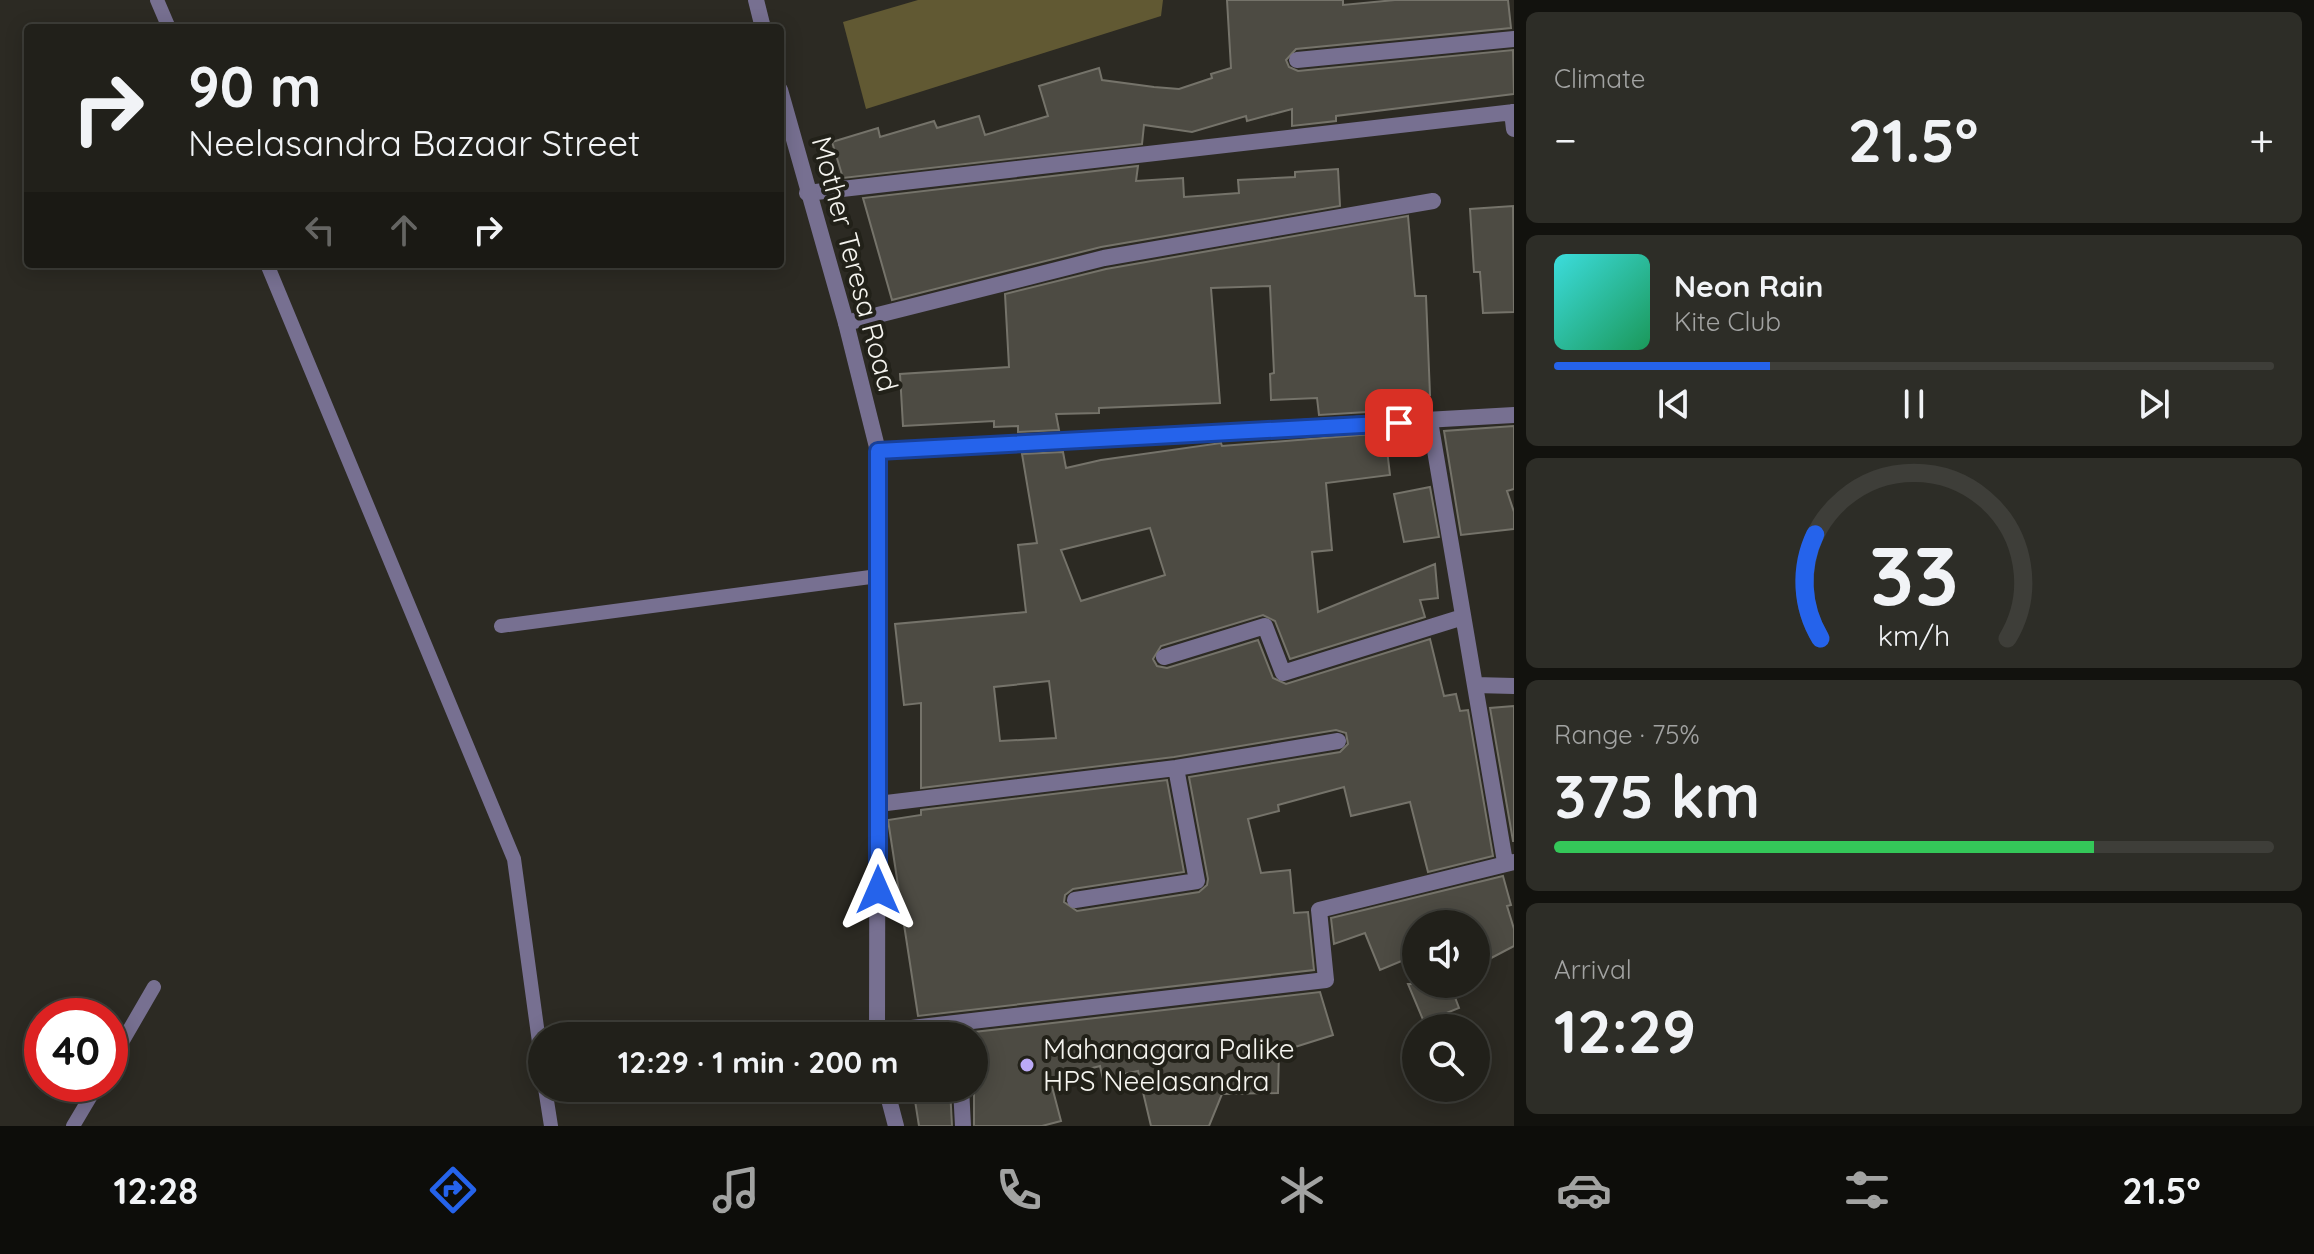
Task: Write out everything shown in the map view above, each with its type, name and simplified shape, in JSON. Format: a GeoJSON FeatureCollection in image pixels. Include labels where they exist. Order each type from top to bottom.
{"type":"FeatureCollection","features":[{"type":"Feature","properties":{"kind":"street"},"geometry":{"type":"LineString","coordinates":[[756,0],[762,24]]}},
{"type":"Feature","properties":{"kind":"street"},"geometry":{"type":"LineString","coordinates":[[1297,60],[1514,39]]}},
{"type":"Feature","properties":{"kind":"street","name":"Mother Teresa Road"},"geometry":{"type":"LineString","coordinates":[[784,105],[846,323],[878,451],[877,1022]]}},
{"type":"Feature","properties":{"kind":"street"},"geometry":{"type":"LineString","coordinates":[[807,193],[1513,112],[1514,129]]}},
{"type":"Feature","properties":{"kind":"street"},"geometry":{"type":"LineString","coordinates":[[846,323],[1104,258],[1433,201]]}},
{"type":"Feature","properties":{"kind":"street"},"geometry":{"type":"LineString","coordinates":[[878,451],[1514,415]]}},
{"type":"Feature","properties":{"kind":"street"},"geometry":{"type":"LineString","coordinates":[[988,1026],[1326,980],[1319,910],[1509,862],[1430,421]]}},
{"type":"Feature","properties":{"kind":"street"},"geometry":{"type":"LineString","coordinates":[[1164,657],[1265,626],[1283,673],[1463,617]]}},
{"type":"Feature","properties":{"kind":"street"},"geometry":{"type":"LineString","coordinates":[[1475,685],[1514,686]]}},
{"type":"Feature","properties":{"kind":"street"},"geometry":{"type":"LineString","coordinates":[[878,804],[1176,768],[1338,741]]}},
{"type":"Feature","properties":{"kind":"street"},"geometry":{"type":"LineString","coordinates":[[1075,900],[1197,881],[1176,768]]}},
{"type":"Feature","properties":{"kind":"street"},"geometry":{"type":"LineString","coordinates":[[890,1102],[896,1126]]}},
{"type":"Feature","properties":{"kind":"street"},"geometry":{"type":"LineString","coordinates":[[962,1102],[963,1126]]}},
{"type":"Feature","properties":{"kind":"lane"},"geometry":{"type":"LineString","coordinates":[[157,0],[167,24]]}},
{"type":"Feature","properties":{"kind":"lane"},"geometry":{"type":"LineString","coordinates":[[269,268],[514,859],[536,1022]]}},
{"type":"Feature","properties":{"kind":"lane"},"geometry":{"type":"LineString","coordinates":[[501,626],[878,576]]}},
{"type":"Feature","properties":{"kind":"lane"},"geometry":{"type":"LineString","coordinates":[[128,1032],[154,987]]}},
{"type":"Feature","properties":{"kind":"lane"},"geometry":{"type":"LineString","coordinates":[[73,1126],[87,1102]]}},
{"type":"Feature","properties":{"kind":"lane"},"geometry":{"type":"LineString","coordinates":[[547,1102],[551,1126]]}},
{"type":"Feature","properties":{"kind":"shaded area"},"geometry":{"type":"Polygon","coordinates":[[[918,0],[1163,0],[1161,16],[866,109],[843,22],[918,0]]]}},
{"type":"Feature","properties":{"kind":"building"},"geometry":{"type":"Polygon","coordinates":[[[1227,0],[1343,0],[1343,5],[1395,0],[1508,0],[1511,28],[1296,49],[1286,60],[1289,67],[1298,71],[1513,50],[1514,94],[1336,116],[1336,121],[1292,126],[1292,109],[1247,121],[1246,116],[1192,132],[1144,125],[1142,144],[843,178],[832,142],[878,128],[880,137],[934,121],[937,128],[979,116],[985,135],[1048,116],[1039,86],[1099,68],[1102,80],[1154,87],[1179,89],[1212,78],[1211,74],[1231,68],[1227,0]]]}},
{"type":"Feature","properties":{"kind":"building"},"geometry":{"type":"Polygon","coordinates":[[[1138,166],[1136,181],[1183,178],[1184,197],[1239,193],[1238,180],[1295,177],[1295,172],[1338,169],[1340,206],[1101,247],[892,300],[863,198],[1138,166]]]}},
{"type":"Feature","properties":{"kind":"building"},"geometry":{"type":"Polygon","coordinates":[[[1513,206],[1514,312],[1483,313],[1480,272],[1474,272],[1470,209],[1513,206]]]}},
{"type":"Feature","properties":{"kind":"building"},"geometry":{"type":"Polygon","coordinates":[[[1408,216],[1415,296],[1426,296],[1430,395],[1381,398],[1383,411],[1319,415],[1317,398],[1271,400],[1270,374],[1274,373],[1270,286],[1211,288],[1220,403],[1099,408],[1099,413],[1056,414],[1059,430],[1018,432],[1018,426],[994,427],[994,421],[903,426],[900,374],[1009,367],[1005,294],[1106,269],[1408,216]]]}},
{"type":"Feature","properties":{"kind":"building"},"geometry":{"type":"Polygon","coordinates":[[[1514,426],[1514,489],[1507,491],[1514,512],[1514,529],[1461,535],[1444,431],[1514,426]]]}},
{"type":"Feature","properties":{"kind":"building"},"geometry":{"type":"Polygon","coordinates":[[[1385,433],[1390,475],[1326,483],[1332,550],[1312,552],[1318,612],[1435,564],[1438,598],[1420,600],[1425,617],[1290,659],[1275,621],[1263,615],[1161,646],[1153,659],[1157,666],[1167,668],[1258,640],[1273,678],[1286,684],[1430,639],[1444,696],[1456,694],[1460,711],[1468,710],[1493,856],[1428,872],[1410,802],[1351,816],[1344,787],[1278,805],[1279,811],[1248,819],[1261,873],[1290,870],[1294,913],[1308,912],[1314,970],[918,1016],[888,820],[921,815],[921,810],[1167,780],[1184,872],[1073,889],[1065,895],[1064,902],[1077,911],[1199,892],[1207,885],[1208,879],[1189,777],[1340,752],[1348,744],[1346,733],[1336,730],[1174,757],[921,788],[921,703],[904,705],[895,624],[1026,612],[1018,545],[1037,543],[1022,454],[1063,452],[1066,468],[1221,443],[1222,446],[1385,433]],[[1150,528],[1061,550],[1081,601],[1165,575],[1150,528]],[[1049,681],[994,687],[1000,741],[1056,738],[1049,681]]]}},
{"type":"Feature","properties":{"kind":"building"},"geometry":{"type":"Polygon","coordinates":[[[1430,487],[1439,537],[1404,542],[1394,494],[1430,487]]]}},
{"type":"Feature","properties":{"kind":"building"},"geometry":{"type":"Polygon","coordinates":[[[1514,706],[1514,841],[1513,841],[1490,708],[1514,706]]]}},
{"type":"Feature","properties":{"kind":"building"},"geometry":{"type":"Polygon","coordinates":[[[1503,876],[1511,905],[1507,906],[1514,929],[1514,946],[1490,959],[1490,910],[1402,910],[1402,961],[1380,970],[1365,933],[1334,944],[1331,918],[1503,876]]]}},
{"type":"Feature","properties":{"kind":"building"},"geometry":{"type":"Polygon","coordinates":[[[1320,992],[1333,1035],[1279,1052],[1278,1093],[1222,1094],[1209,1126],[1151,1126],[1138,1071],[1103,1079],[1100,1066],[1050,1079],[1061,1121],[1042,1126],[974,1126],[974,1102],[988,1102],[988,1030],[1320,992]]]}},
{"type":"Feature","properties":{"kind":"building"},"geometry":{"type":"Polygon","coordinates":[[[1414,998],[1455,998],[1459,1008],[1444,1014],[1421,1014],[1414,998]]]}},
{"type":"Feature","properties":{"kind":"building"},"geometry":{"type":"Polygon","coordinates":[[[915,1102],[951,1102],[952,1126],[919,1126],[915,1102]]]}},
{"type":"Feature","properties":{"kind":"place","name":"Mahanagara Palike HPS Neelasandra"},"geometry":{"type":"Point","coordinates":[1027,1065]}},
{"type":"Feature","properties":{"kind":"route"},"geometry":{"type":"LineString","coordinates":[[878,890],[878,451],[1399,423]]}}]}
